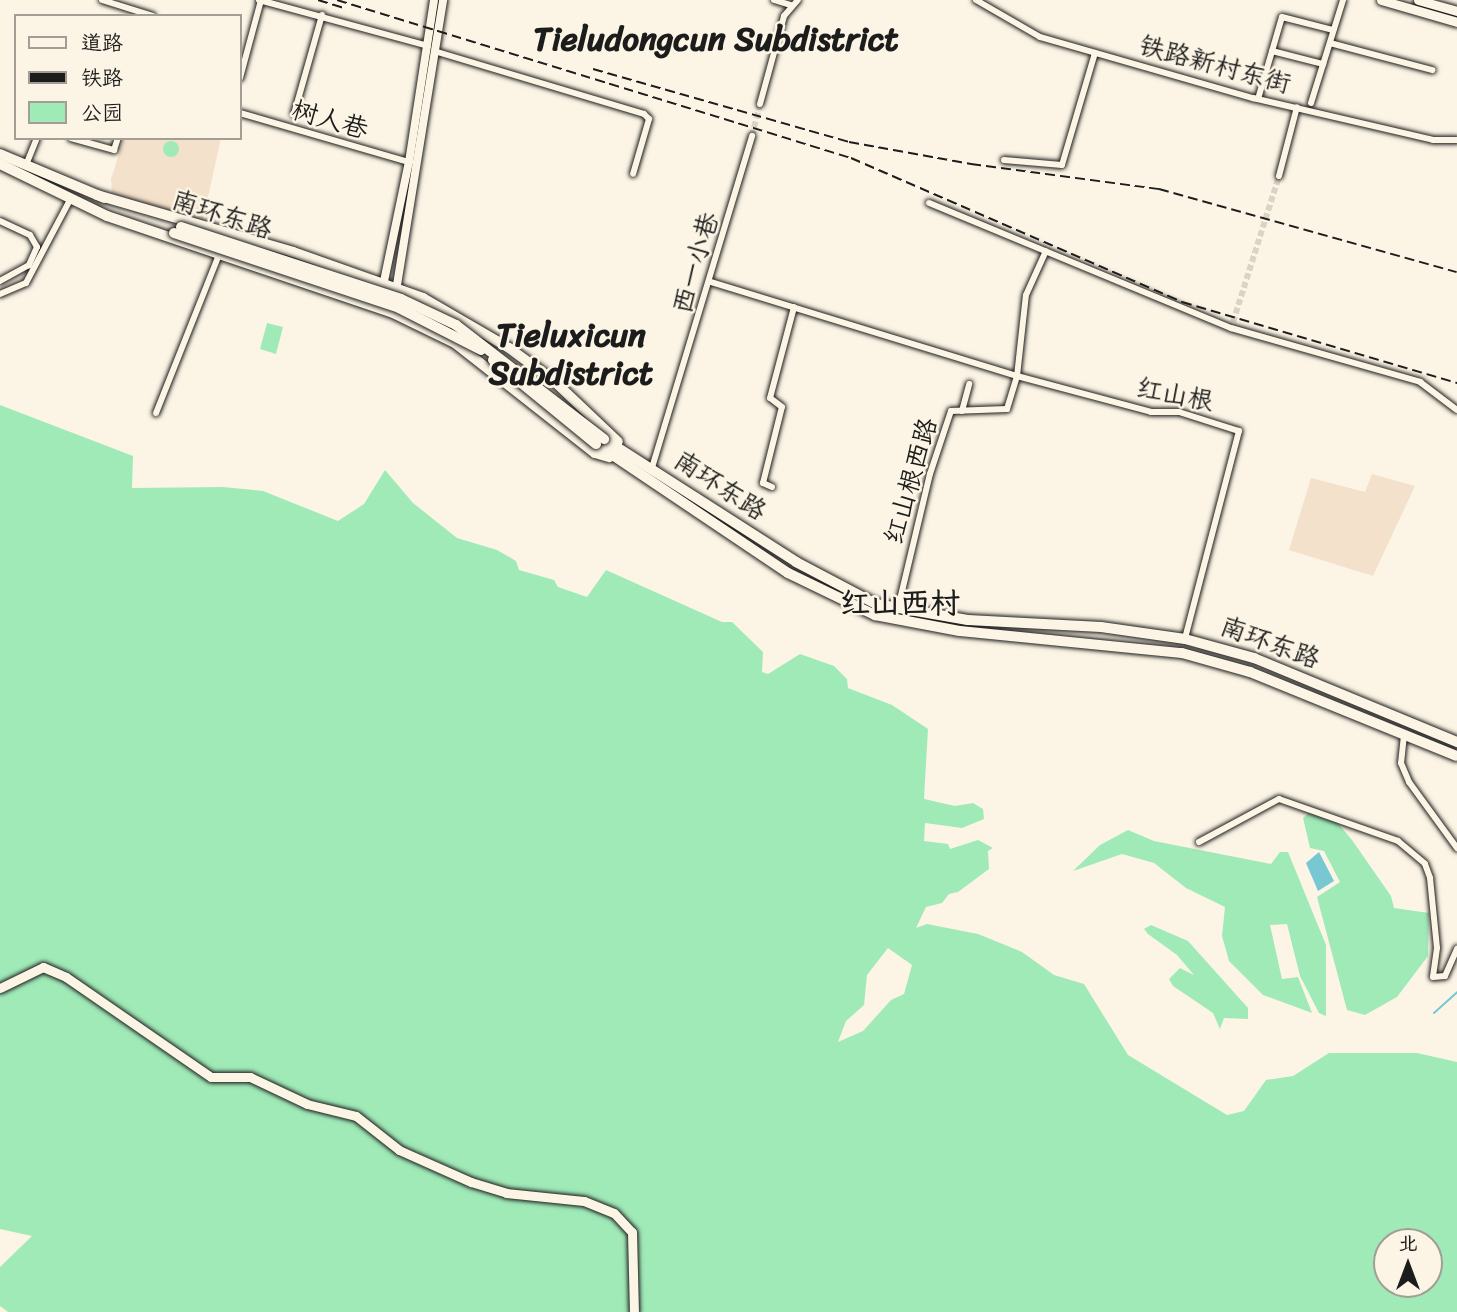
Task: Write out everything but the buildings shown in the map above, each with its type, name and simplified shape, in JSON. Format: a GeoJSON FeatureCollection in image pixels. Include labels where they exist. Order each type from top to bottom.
{"type":"FeatureCollection","features":[{"type":"Feature","properties":{"kind":"highway","name":"南环东路"},"geometry":{"type":"LineString","coordinates":[[0,154],[177,230]]}},
{"type":"Feature","properties":{"kind":"highway","name":"南环东路"},"geometry":{"type":"LineString","coordinates":[[0,164],[107,216],[391,312],[455,343],[595,453],[623,455]]}},
{"type":"Feature","properties":{"kind":"highway"},"geometry":{"type":"LineString","coordinates":[[97,195],[397,286],[509,348],[554,381],[623,455]]}},
{"type":"Feature","properties":{"kind":"highway","name":"南环东路"},"geometry":{"type":"LineString","coordinates":[[87,204],[177,230],[399,308],[452,332],[482,351],[600,441],[809,586],[875,615],[960,631],[1182,653],[1250,672],[1457,756]]}},
{"type":"Feature","properties":{"kind":"highway","name":"南环东路"},"geometry":{"type":"LineString","coordinates":[[650,474],[827,581],[876,604],[968,620],[1101,627],[1185,639],[1278,667],[1457,741]]}},
{"type":"Feature","properties":{"kind":"highway"},"geometry":{"type":"LineString","coordinates":[[1182,653],[1185,639]]}},
{"type":"Feature","properties":{"kind":"main road"},"geometry":{"type":"LineString","coordinates":[[1381,0],[1457,22]]}},
{"type":"Feature","properties":{"kind":"main road"},"geometry":{"type":"LineString","coordinates":[[1418,0],[1457,11]]}},
{"type":"Feature","properties":{"kind":"main road"},"geometry":{"type":"LineString","coordinates":[[0,988],[43,967],[66,977],[211,1077],[250,1077],[307,1104],[356,1116],[399,1150],[471,1182],[506,1193],[584,1201],[614,1213],[632,1232],[634,1312]]}},
{"type":"Feature","properties":{"kind":"street"},"geometry":{"type":"LineString","coordinates":[[102,0],[147,14]]}},
{"type":"Feature","properties":{"kind":"street"},"geometry":{"type":"LineString","coordinates":[[242,71],[261,0],[322,15],[644,114],[649,119],[633,174]]}},
{"type":"Feature","properties":{"kind":"street"},"geometry":{"type":"LineString","coordinates":[[391,312],[431,49],[434,0]]}},
{"type":"Feature","properties":{"kind":"street"},"geometry":{"type":"LineString","coordinates":[[378,307],[443,0]]}},
{"type":"Feature","properties":{"kind":"street"},"geometry":{"type":"LineString","coordinates":[[774,0],[790,5]]}},
{"type":"Feature","properties":{"kind":"street"},"geometry":{"type":"LineString","coordinates":[[760,104],[790,5],[798,0]]}},
{"type":"Feature","properties":{"kind":"street","name":"铁路新村东街"},"geometry":{"type":"LineString","coordinates":[[976,0],[1013,18],[1021,30],[1095,53],[1258,99],[1433,140],[1457,140]]}},
{"type":"Feature","properties":{"kind":"street"},"geometry":{"type":"LineString","coordinates":[[1311,103],[1343,0]]}},
{"type":"Feature","properties":{"kind":"street"},"geometry":{"type":"LineString","coordinates":[[294,114],[322,15]]}},
{"type":"Feature","properties":{"kind":"street"},"geometry":{"type":"LineString","coordinates":[[1258,99],[1282,17],[1334,30]]}},
{"type":"Feature","properties":{"kind":"street"},"geometry":{"type":"LineString","coordinates":[[1329,43],[1432,70]]}},
{"type":"Feature","properties":{"kind":"street"},"geometry":{"type":"LineString","coordinates":[[1272,51],[1323,64]]}},
{"type":"Feature","properties":{"kind":"street"},"geometry":{"type":"LineString","coordinates":[[1004,160],[1062,165],[1095,53]]}},
{"type":"Feature","properties":{"kind":"street"},"geometry":{"type":"LineString","coordinates":[[1279,176],[1297,107]]}},
{"type":"Feature","properties":{"kind":"street","name":"树人巷"},"geometry":{"type":"LineString","coordinates":[[242,114],[409,162]]}},
{"type":"Feature","properties":{"kind":"street","name":"西一小巷"},"geometry":{"type":"LineString","coordinates":[[650,474],[711,282],[752,136]]}},
{"type":"Feature","properties":{"kind":"street"},"geometry":{"type":"LineString","coordinates":[[26,165],[36,140]]}},
{"type":"Feature","properties":{"kind":"street"},"geometry":{"type":"LineString","coordinates":[[78,140],[114,150],[117,140]]}},
{"type":"Feature","properties":{"kind":"street"},"geometry":{"type":"LineString","coordinates":[[0,294],[26,283],[37,257],[72,197]]}},
{"type":"Feature","properties":{"kind":"street"},"geometry":{"type":"LineString","coordinates":[[929,203],[1232,325],[1420,382],[1457,410]]}},
{"type":"Feature","properties":{"kind":"street"},"geometry":{"type":"LineString","coordinates":[[0,221],[33,238],[37,257]]}},
{"type":"Feature","properties":{"kind":"street"},"geometry":{"type":"LineString","coordinates":[[711,282],[1017,376],[1019,325],[1026,295],[1046,251]]}},
{"type":"Feature","properties":{"kind":"street"},"geometry":{"type":"LineString","coordinates":[[156,413],[219,255]]}},
{"type":"Feature","properties":{"kind":"street"},"geometry":{"type":"LineString","coordinates":[[0,281],[23,270],[37,257]]}},
{"type":"Feature","properties":{"kind":"street"},"geometry":{"type":"LineString","coordinates":[[772,487],[763,483],[782,407],[770,398],[793,307]]}},
{"type":"Feature","properties":{"kind":"street","name":"红山根西路"},"geometry":{"type":"LineString","coordinates":[[898,608],[930,474],[951,411],[1007,409],[1017,376]]}},
{"type":"Feature","properties":{"kind":"street","name":"红山根"},"geometry":{"type":"LineString","coordinates":[[1017,376],[1151,412],[1179,412],[1239,431],[1185,639]]}},
{"type":"Feature","properties":{"kind":"street"},"geometry":{"type":"LineString","coordinates":[[962,411],[970,384]]}},
{"type":"Feature","properties":{"kind":"street"},"geometry":{"type":"LineString","coordinates":[[1404,736],[1401,763],[1409,782],[1457,848]]}},
{"type":"Feature","properties":{"kind":"street"},"geometry":{"type":"LineString","coordinates":[[1199,842],[1279,799],[1398,841],[1425,864],[1430,877],[1437,948],[1433,977],[1445,976],[1457,950]]}},
{"type":"Feature","properties":{"kind":"shaded area"},"geometry":{"type":"Polygon","coordinates":[[[123,140],[221,140],[202,224],[112,193],[111,179],[123,140]]]}},
{"type":"Feature","properties":{"kind":"shaded area"},"geometry":{"type":"Polygon","coordinates":[[[1372,474],[1415,486],[1373,576],[1289,550],[1311,478],[1365,492],[1372,474]]]}},
{"type":"Feature","properties":{"kind":"green space"},"geometry":{"type":"Polygon","coordinates":[[[171,141],[177,143],[177,155],[171,157],[165,155],[163,149],[165,143],[171,141]]]}},
{"type":"Feature","properties":{"kind":"green space"},"geometry":{"type":"Polygon","coordinates":[[[267,323],[283,327],[276,354],[260,349],[267,323]]]}},
{"type":"Feature","properties":{"kind":"green space"},"geometry":{"type":"Polygon","coordinates":[[[0,405],[133,456],[132,488],[223,487],[263,491],[338,521],[364,504],[385,470],[413,503],[457,538],[497,550],[516,561],[519,570],[554,580],[558,587],[587,597],[606,570],[722,622],[732,622],[763,652],[762,672],[768,674],[800,654],[834,666],[847,679],[848,688],[892,705],[928,729],[924,799],[955,806],[973,803],[983,809],[984,819],[962,828],[925,823],[924,841],[948,844],[950,849],[978,840],[993,848],[988,851],[989,869],[958,892],[949,894],[942,903],[926,907],[916,928],[927,924],[978,934],[1022,952],[1054,975],[1084,984],[1128,1055],[1227,1115],[1244,1111],[1266,1080],[1293,1076],[1329,1053],[1417,1053],[1457,1062],[1457,1312],[8,1312],[0,1306],[0,1267],[32,1236],[0,1229],[0,405]],[[888,948],[867,975],[864,1005],[846,1021],[838,1042],[863,1031],[891,1000],[904,994],[912,965],[888,948]]]}},
{"type":"Feature","properties":{"kind":"green space"},"geometry":{"type":"Polygon","coordinates":[[[1311,811],[1336,821],[1391,896],[1394,908],[1429,913],[1428,956],[1397,997],[1365,1015],[1347,1010],[1317,897],[1340,882],[1324,851],[1310,848],[1303,818],[1311,811]]]}},
{"type":"Feature","properties":{"kind":"green space"},"geometry":{"type":"Polygon","coordinates":[[[1128,830],[1154,841],[1271,864],[1280,852],[1288,852],[1326,945],[1326,1016],[1319,1013],[1300,976],[1287,924],[1270,925],[1282,979],[1298,977],[1312,1013],[1263,995],[1229,961],[1222,936],[1225,907],[1186,888],[1154,863],[1122,854],[1073,871],[1100,845],[1128,830]]]}},
{"type":"Feature","properties":{"kind":"green space"},"geometry":{"type":"Polygon","coordinates":[[[1151,925],[1188,941],[1248,1008],[1248,1019],[1224,1018],[1220,1029],[1213,1013],[1173,986],[1169,979],[1180,968],[1194,975],[1177,955],[1148,934],[1144,929],[1151,925]]]}},
{"type":"Feature","properties":{"kind":"water"},"geometry":{"type":"Polygon","coordinates":[[[1319,852],[1334,881],[1318,891],[1306,863],[1319,852]]]}},
{"type":"Feature","properties":{"kind":"waterway"},"geometry":{"type":"LineString","coordinates":[[1434,1013],[1457,992]]}},
{"type":"Feature","properties":{"kind":"tunnel"},"geometry":{"type":"LineString","coordinates":[[752,136],[760,104]]}},
{"type":"Feature","properties":{"kind":"tunnel"},"geometry":{"type":"LineString","coordinates":[[1233,322],[1279,176]]}},
{"type":"Feature","properties":{"kind":"railway"},"geometry":{"type":"LineString","coordinates":[[318,0],[345,8]]}},
{"type":"Feature","properties":{"kind":"railway"},"geometry":{"type":"LineString","coordinates":[[337,0],[851,158],[1182,302],[1457,383]]}},
{"type":"Feature","properties":{"kind":"railway"},"geometry":{"type":"LineString","coordinates":[[593,69],[849,142],[971,164],[1159,189],[1457,272]]}},
{"type":"Feature","properties":{"kind":"district","name":"Tieludongcun Subdistrict"},"geometry":{"type":"Point","coordinates":[716,40]}},
{"type":"Feature","properties":{"kind":"district","name":"Tieluxicun Subdistrict"},"geometry":{"type":"Point","coordinates":[571,355]}},
{"type":"Feature","properties":{"kind":"district","name":"红山西村"},"geometry":{"type":"Point","coordinates":[900,603]}}]}
